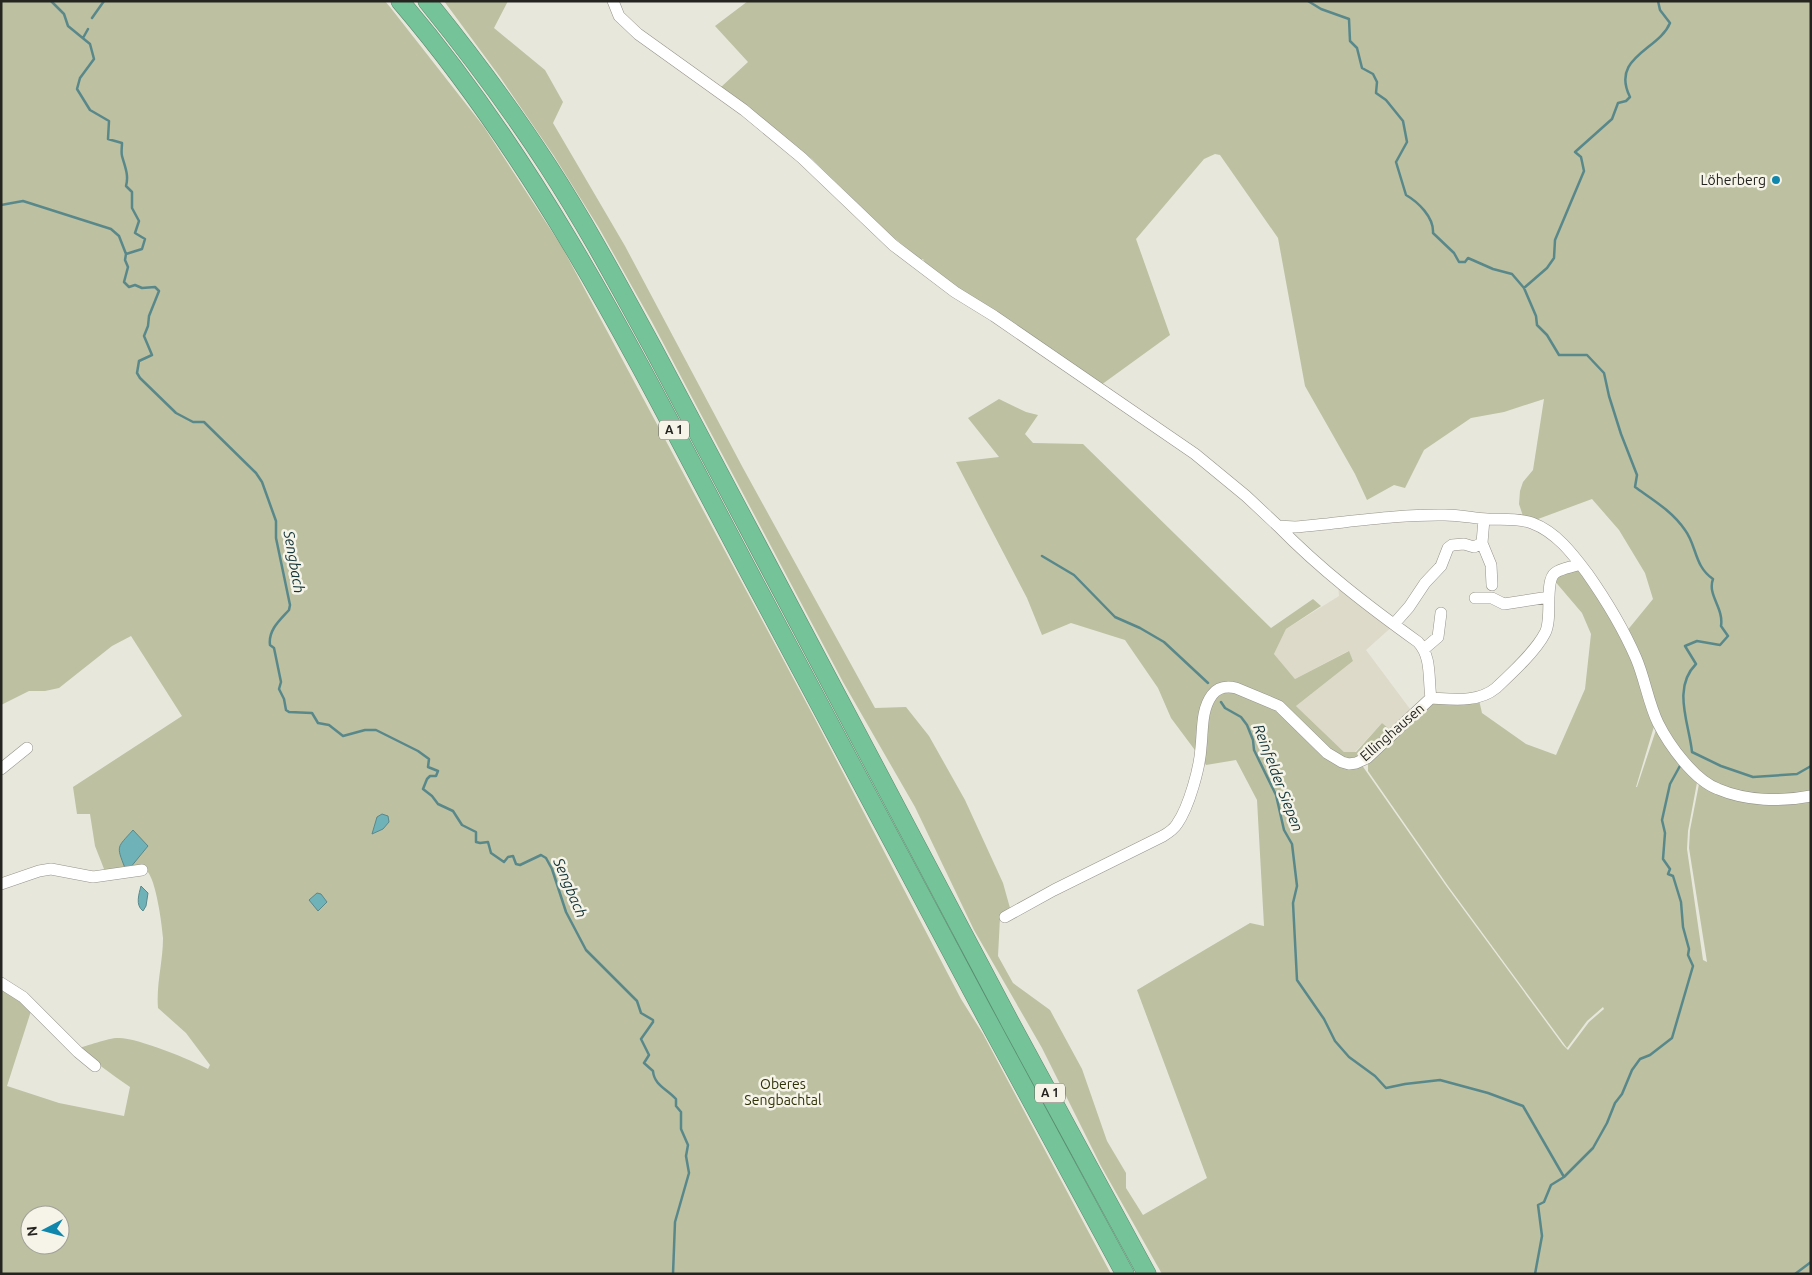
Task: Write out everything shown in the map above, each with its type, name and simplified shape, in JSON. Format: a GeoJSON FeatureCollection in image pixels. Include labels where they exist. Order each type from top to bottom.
{"type":"FeatureCollection","features":[{"type":"Feature","properties":{"kind":"highway","name":"A 1"},"geometry":{"type":"LineString","coordinates":[[400,1],[440,49],[498,128],[534,181],[576,251],[638,361],[934,921],[1124,1274]]}},
{"type":"Feature","properties":{"kind":"highway","name":"A 1"},"geometry":{"type":"LineString","coordinates":[[427,1],[519,123],[549,168],[607,265],[1147,1274]]}},
{"type":"Feature","properties":{"kind":"street"},"geometry":{"type":"LineString","coordinates":[[613,1],[619,16],[638,34],[744,110],[802,158],[901,251],[955,292],[1080,374],[1220,473],[1354,594],[1418,642],[1424,649],[1438,637],[1442,613]]}},
{"type":"Feature","properties":{"kind":"street"},"geometry":{"type":"LineString","coordinates":[[1278,526],[1294,527],[1446,515],[1484,519],[1523,520],[1533,523],[1556,537],[1575,556],[1607,604],[1637,660],[1658,722],[1675,750],[1699,777],[1717,789],[1756,799],[1794,799],[1811,796]]}},
{"type":"Feature","properties":{"kind":"street"},"geometry":{"type":"LineString","coordinates":[[1484,519],[1482,543],[1491,564],[1492,585]]}},
{"type":"Feature","properties":{"kind":"street"},"geometry":{"type":"LineString","coordinates":[[1394,624],[1425,583],[1441,566],[1448,548],[1452,544],[1464,544],[1474,547],[1482,543]]}},
{"type":"Feature","properties":{"kind":"street","name":"Ellinghausen"},"geometry":{"type":"LineString","coordinates":[[1005,917],[1172,830],[1183,813],[1195,778],[1201,750],[1203,718],[1208,703],[1215,691],[1229,687],[1236,688],[1278,706],[1328,754],[1348,764],[1356,763],[1367,758],[1431,698],[1479,697],[1488,694],[1496,688],[1544,636],[1548,625],[1550,580],[1552,576],[1555,572],[1580,564]]}},
{"type":"Feature","properties":{"kind":"street"},"geometry":{"type":"LineString","coordinates":[[1475,598],[1492,598],[1504,604],[1549,597]]}},
{"type":"Feature","properties":{"kind":"street","name":"Ellinghausen"},"geometry":{"type":"LineString","coordinates":[[1424,649],[1428,663],[1431,698]]}},
{"type":"Feature","properties":{"kind":"street"},"geometry":{"type":"LineString","coordinates":[[1,769],[27,748]]}},
{"type":"Feature","properties":{"kind":"street"},"geometry":{"type":"LineString","coordinates":[[1,884],[39,871],[51,869],[93,878],[142,870]]}},
{"type":"Feature","properties":{"kind":"street"},"geometry":{"type":"LineString","coordinates":[[1,983],[23,997],[78,1052],[95,1066]]}},
{"type":"Feature","properties":{"kind":"shaded area"},"geometry":{"type":"Polygon","coordinates":[[[1338,584],[1395,624],[1366,650],[1413,713],[1393,732],[1382,723],[1355,752],[1344,752],[1296,706],[1353,661],[1348,651],[1295,679],[1274,654],[1286,629],[1339,596],[1338,584]]]}},
{"type":"Feature","properties":{"kind":"green space","name":"Oberes Sengbachtal"},"geometry":{"type":"Polygon","coordinates":[[[1,1],[385,1],[484,127],[562,247],[815,719],[961,999],[983,1034],[1111,1274],[1,1274],[1,985],[32,1008],[7,1086],[59,1103],[124,1116],[130,1087],[76,1049],[118,1038],[137,1041],[190,1060],[208,1069],[210,1065],[186,1033],[158,1008],[163,938],[158,903],[150,876],[147,871],[106,874],[95,846],[90,814],[77,814],[73,787],[182,716],[131,636],[112,646],[59,688],[45,691],[29,691],[1,705],[1,1]]]}},
{"type":"Feature","properties":{"kind":"green space"},"geometry":{"type":"Polygon","coordinates":[[[444,1],[508,1],[494,28],[545,70],[563,102],[553,123],[625,246],[743,468],[875,708],[906,707],[929,736],[965,800],[1003,883],[1010,908],[1000,918],[998,956],[1013,983],[1050,1010],[1082,1069],[1107,1141],[1126,1173],[1126,1188],[1143,1215],[1207,1178],[1137,990],[1250,923],[1264,926],[1257,800],[1236,760],[1206,765],[1171,718],[1158,688],[1125,640],[1071,623],[1042,635],[1027,598],[956,462],[999,457],[968,418],[999,399],[1026,412],[1038,415],[1025,434],[1033,443],[1083,444],[1271,628],[1313,599],[1321,606],[1286,629],[1274,654],[1295,679],[1349,651],[1353,661],[1296,706],[1344,752],[1356,752],[1382,723],[1393,732],[1359,761],[1447,887],[1568,1050],[1589,1022],[1604,1009],[1603,1007],[1587,1021],[1567,1048],[1448,886],[1368,771],[1368,760],[1428,703],[1479,700],[1482,713],[1526,744],[1556,755],[1585,689],[1591,634],[1582,613],[1553,579],[1572,569],[1582,571],[1623,636],[1655,723],[1637,787],[1659,721],[1626,632],[1653,599],[1645,573],[1619,530],[1592,499],[1530,522],[1524,519],[1519,504],[1520,491],[1523,482],[1533,470],[1544,399],[1504,412],[1471,418],[1424,450],[1405,488],[1394,485],[1367,500],[1355,474],[1305,386],[1278,238],[1220,155],[1215,154],[1204,159],[1136,239],[1170,335],[1101,385],[1054,350],[947,281],[927,265],[923,259],[920,259],[888,233],[812,159],[720,88],[748,62],[715,26],[748,1],[1811,1],[1811,1274],[1162,1274],[1101,1166],[1042,1048],[974,930],[915,807],[843,682],[652,322],[599,228],[554,156],[500,77],[444,1]],[[1698,777],[1688,831],[1687,849],[1703,960],[1707,962],[1689,848],[1690,830],[1700,779],[1698,777]]]}},
{"type":"Feature","properties":{"kind":"water"},"geometry":{"type":"Polygon","coordinates":[[[382,814],[388,816],[389,822],[383,829],[372,834],[377,817],[382,814]]]}},
{"type":"Feature","properties":{"kind":"water"},"geometry":{"type":"Polygon","coordinates":[[[133,830],[148,846],[130,868],[125,868],[119,851],[121,844],[133,830]]]}},
{"type":"Feature","properties":{"kind":"water"},"geometry":{"type":"Polygon","coordinates":[[[141,886],[148,893],[146,906],[143,911],[138,903],[141,886]]]}},
{"type":"Feature","properties":{"kind":"water"},"geometry":{"type":"Polygon","coordinates":[[[317,893],[321,894],[327,902],[318,911],[309,900],[317,893]]]}},
{"type":"Feature","properties":{"kind":"waterway","name":"Sengbach"},"geometry":{"type":"LineString","coordinates":[[51,1],[64,14],[68,26],[90,44],[94,59],[80,78],[77,89],[90,110],[109,121],[108,139],[122,143],[122,154],[127,175],[126,186],[132,192],[132,208],[139,221],[135,233],[145,239],[142,249],[126,254],[125,260],[128,267],[124,282],[129,287],[135,285],[142,288],[155,287],[159,291],[149,316],[144,336],[152,355],[139,361],[137,373],[176,413],[193,422],[204,422],[256,473],[262,482],[276,521],[276,538],[290,605],[289,610],[273,630],[270,645],[274,648],[281,682],[279,689],[284,699],[286,710],[289,712],[312,713],[318,723],[329,725],[343,736],[365,730],[376,730],[418,751],[429,759],[428,767],[438,771],[436,776],[430,776],[427,779],[423,789],[438,804],[453,811],[462,825],[476,832],[476,842],[488,842],[491,853],[504,862],[508,857],[513,856],[516,864],[520,865],[541,855],[546,858],[552,869],[566,912],[586,950],[637,1001],[641,1013],[653,1020],[641,1039],[649,1055],[644,1063],[653,1071],[658,1083],[676,1099],[676,1106],[681,1112],[681,1129],[688,1145],[686,1156],[689,1173],[675,1222],[673,1274]]}},
{"type":"Feature","properties":{"kind":"waterway"},"geometry":{"type":"LineString","coordinates":[[92,18],[104,1]]}},
{"type":"Feature","properties":{"kind":"waterway"},"geometry":{"type":"LineString","coordinates":[[1308,1],[1321,9],[1349,19],[1350,41],[1357,48],[1362,68],[1373,74],[1377,82],[1376,93],[1386,100],[1403,121],[1407,142],[1396,162],[1406,195],[1428,216],[1433,227],[1433,233],[1454,253],[1459,262],[1465,262],[1468,258],[1493,269],[1512,274],[1524,288],[1536,316],[1537,325],[1547,335],[1559,355],[1587,355],[1604,373],[1621,434],[1637,475],[1635,487],[1662,506],[1680,523],[1689,536],[1702,568],[1713,579],[1712,591],[1720,613],[1721,626],[1728,636],[1720,645],[1697,641],[1685,646],[1696,664],[1689,673],[1683,695],[1692,752],[1721,766],[1753,777],[1797,774],[1811,766]]}},
{"type":"Feature","properties":{"kind":"waterway"},"geometry":{"type":"LineString","coordinates":[[1524,288],[1547,268],[1554,258],[1555,240],[1584,171],[1581,157],[1575,152],[1612,119],[1618,103],[1626,101],[1630,97],[1626,83],[1626,72],[1638,55],[1656,40],[1670,23],[1660,10],[1658,1]]}},
{"type":"Feature","properties":{"kind":"waterway"},"geometry":{"type":"LineString","coordinates":[[83,38],[88,29]]}},
{"type":"Feature","properties":{"kind":"waterway"},"geometry":{"type":"LineString","coordinates":[[1,205],[23,201],[111,229],[119,236],[126,254]]}},
{"type":"Feature","properties":{"kind":"waterway","name":"Reinfelder Siepen"},"geometry":{"type":"LineString","coordinates":[[1042,556],[1074,575],[1115,617],[1140,628],[1164,642],[1208,683]]}},
{"type":"Feature","properties":{"kind":"waterway","name":"Reinfelder Siepen"},"geometry":{"type":"LineString","coordinates":[[1221,702],[1225,708],[1241,717],[1247,725],[1253,740],[1254,750],[1276,795],[1284,830],[1292,844],[1297,886],[1293,903],[1297,980],[1324,1019],[1335,1041],[1349,1057],[1375,1076],[1386,1088],[1440,1080],[1488,1093],[1523,1106],[1564,1177]]}},
{"type":"Feature","properties":{"kind":"waterway"},"geometry":{"type":"LineString","coordinates":[[1535,1274],[1542,1236],[1538,1205],[1544,1202],[1551,1185],[1564,1177],[1593,1148],[1607,1123],[1615,1103],[1622,1094],[1632,1070],[1640,1059],[1650,1055],[1672,1038],[1693,966],[1688,955],[1689,949],[1683,927],[1681,902],[1673,876],[1668,874],[1670,869],[1663,859],[1665,833],[1662,820],[1670,784],[1681,764]]}},
{"type":"Feature","properties":{"kind":"waterway"},"geometry":{"type":"LineString","coordinates":[[1795,1274],[1811,1262]]}},
{"type":"Feature","properties":{"kind":"place","name":"Löherberg"},"geometry":{"type":"Point","coordinates":[1776,180]}}]}
